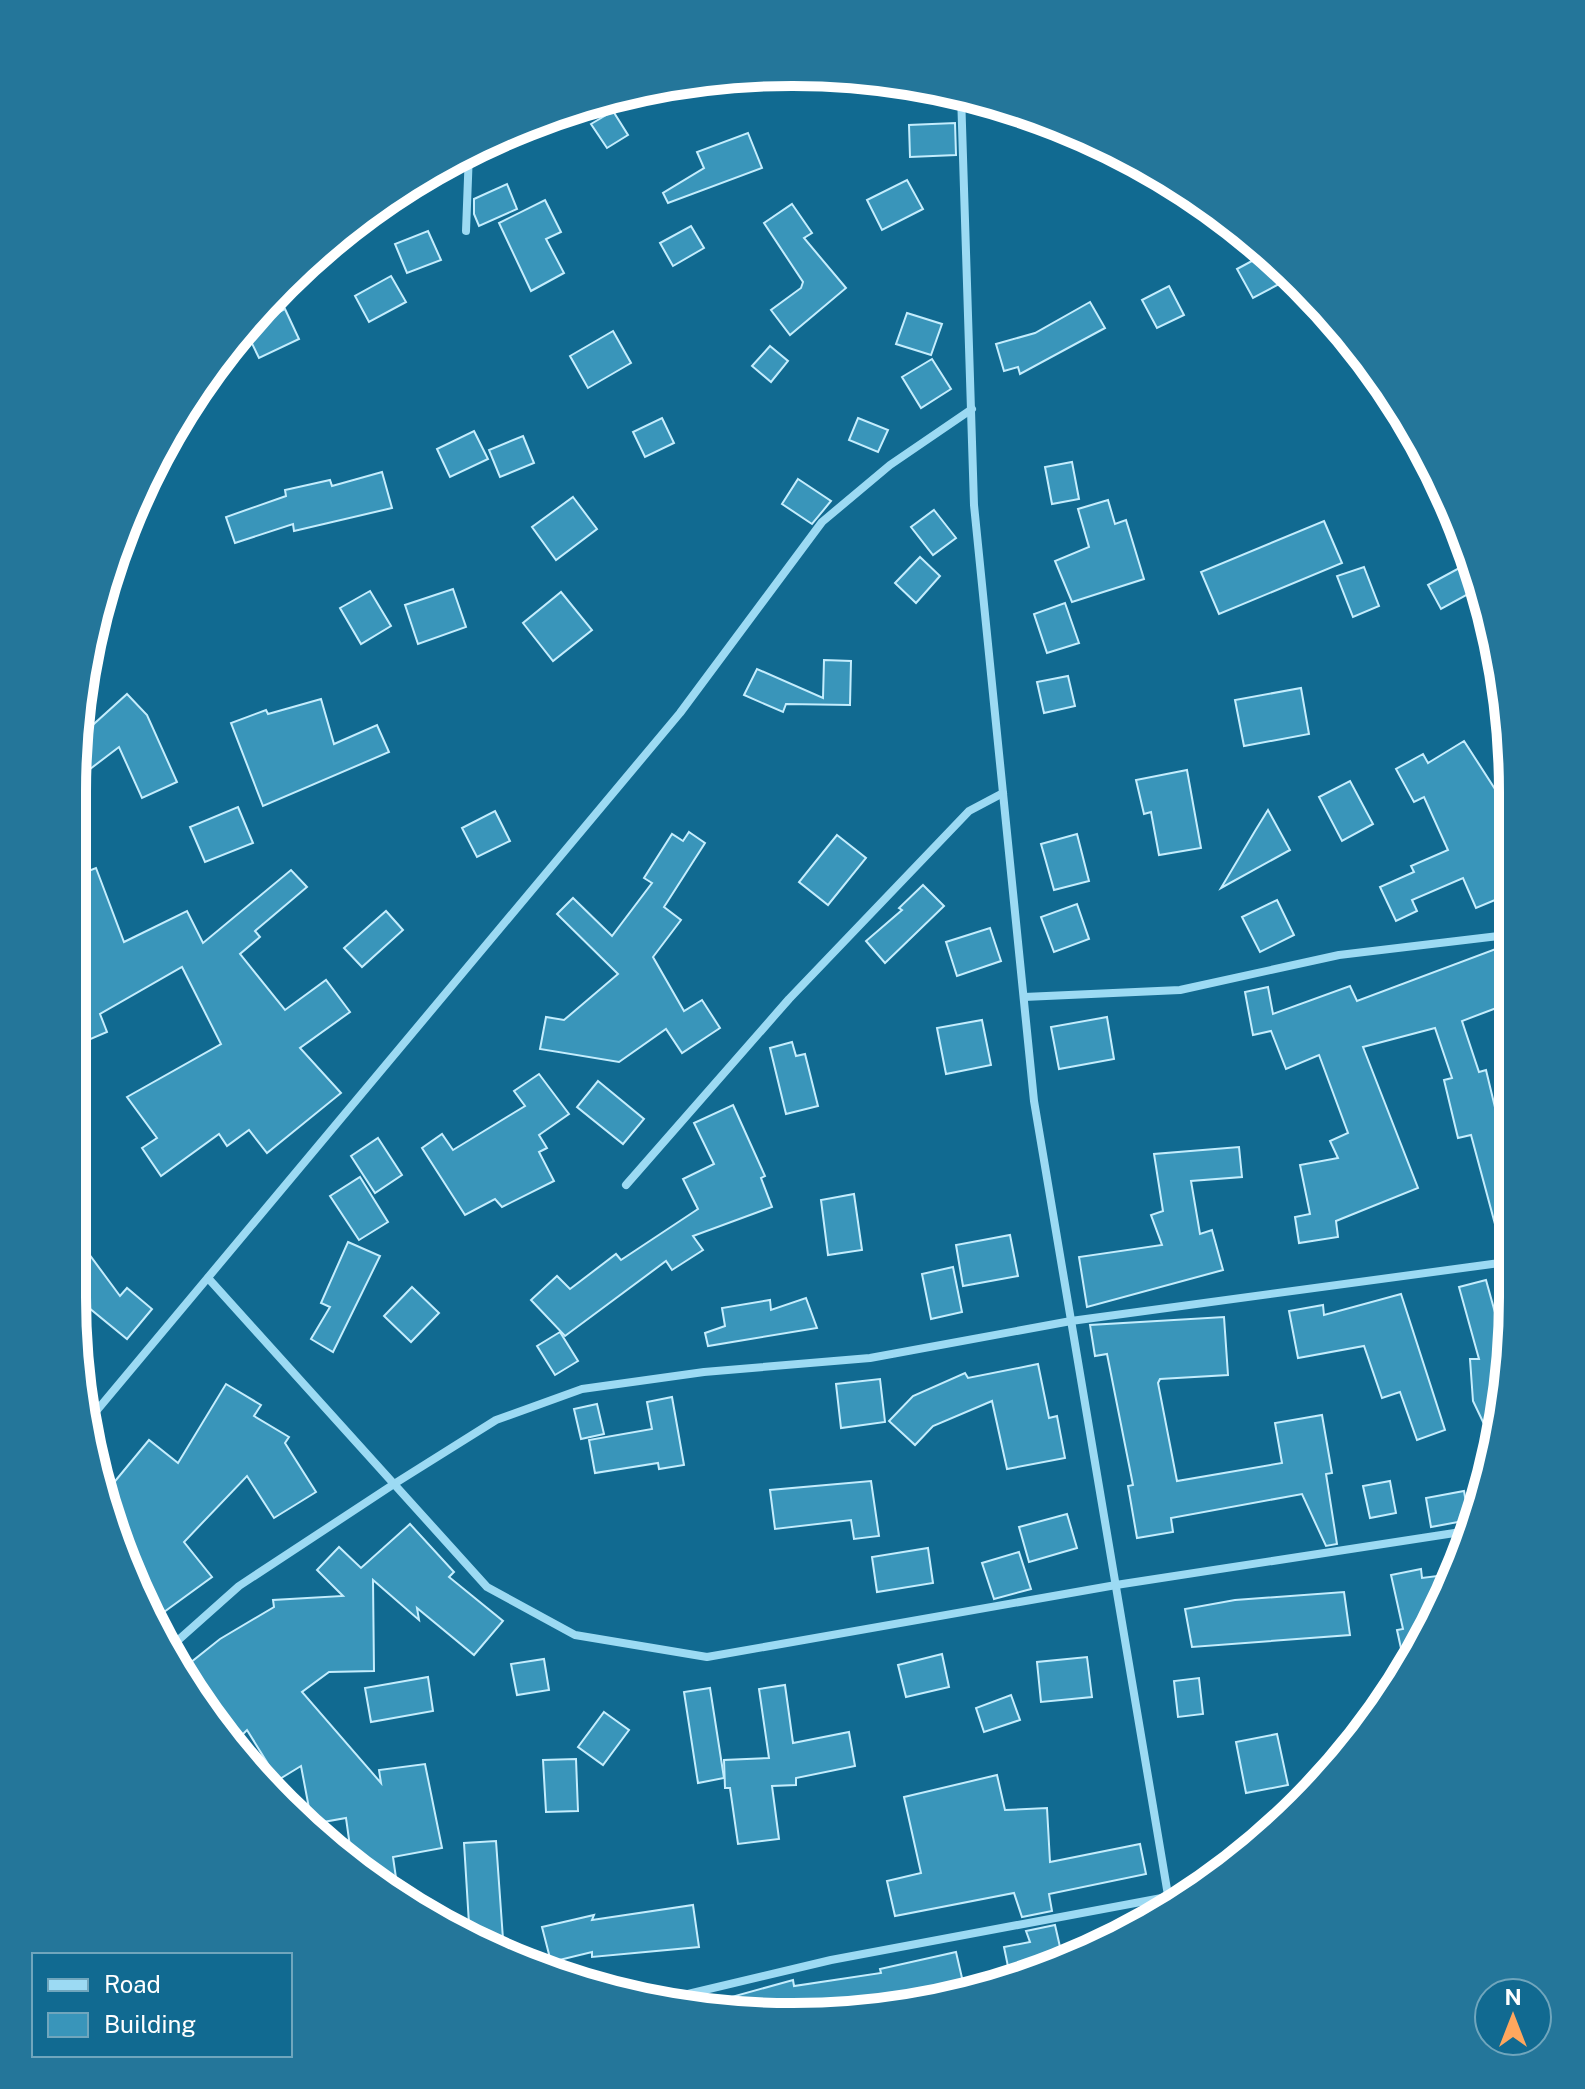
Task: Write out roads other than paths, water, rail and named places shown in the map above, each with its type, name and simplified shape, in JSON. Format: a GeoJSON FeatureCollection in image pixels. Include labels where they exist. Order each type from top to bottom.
{"type":"FeatureCollection","features":[{"type":"Feature","properties":{"kind":"street"},"geometry":{"type":"LineString","coordinates":[[961,107],[974,505],[1034,1101],[1168,1895]]}},
{"type":"Feature","properties":{"kind":"street"},"geometry":{"type":"LineString","coordinates":[[466,231],[468,165]]}},
{"type":"Feature","properties":{"kind":"street"},"geometry":{"type":"LineString","coordinates":[[96,1411],[680,713],[822,522],[890,465],[972,409]]}},
{"type":"Feature","properties":{"kind":"street"},"geometry":{"type":"LineString","coordinates":[[626,1185],[789,999],[969,811],[1003,793]]}},
{"type":"Feature","properties":{"kind":"street"},"geometry":{"type":"LineString","coordinates":[[1024,997],[1180,990],[1339,955],[1499,936]]}},
{"type":"Feature","properties":{"kind":"street"},"geometry":{"type":"LineString","coordinates":[[177,1642],[239,1586],[496,1420],[582,1389],[704,1372],[870,1358],[1071,1321],[1499,1263]]}},
{"type":"Feature","properties":{"kind":"street"},"geometry":{"type":"LineString","coordinates":[[208,1278],[487,1587],[575,1635],[707,1657],[1116,1585],[1459,1532]]}},
{"type":"Feature","properties":{"kind":"street"},"geometry":{"type":"LineString","coordinates":[[686,1994],[831,1960],[1167,1895]]}}]}
